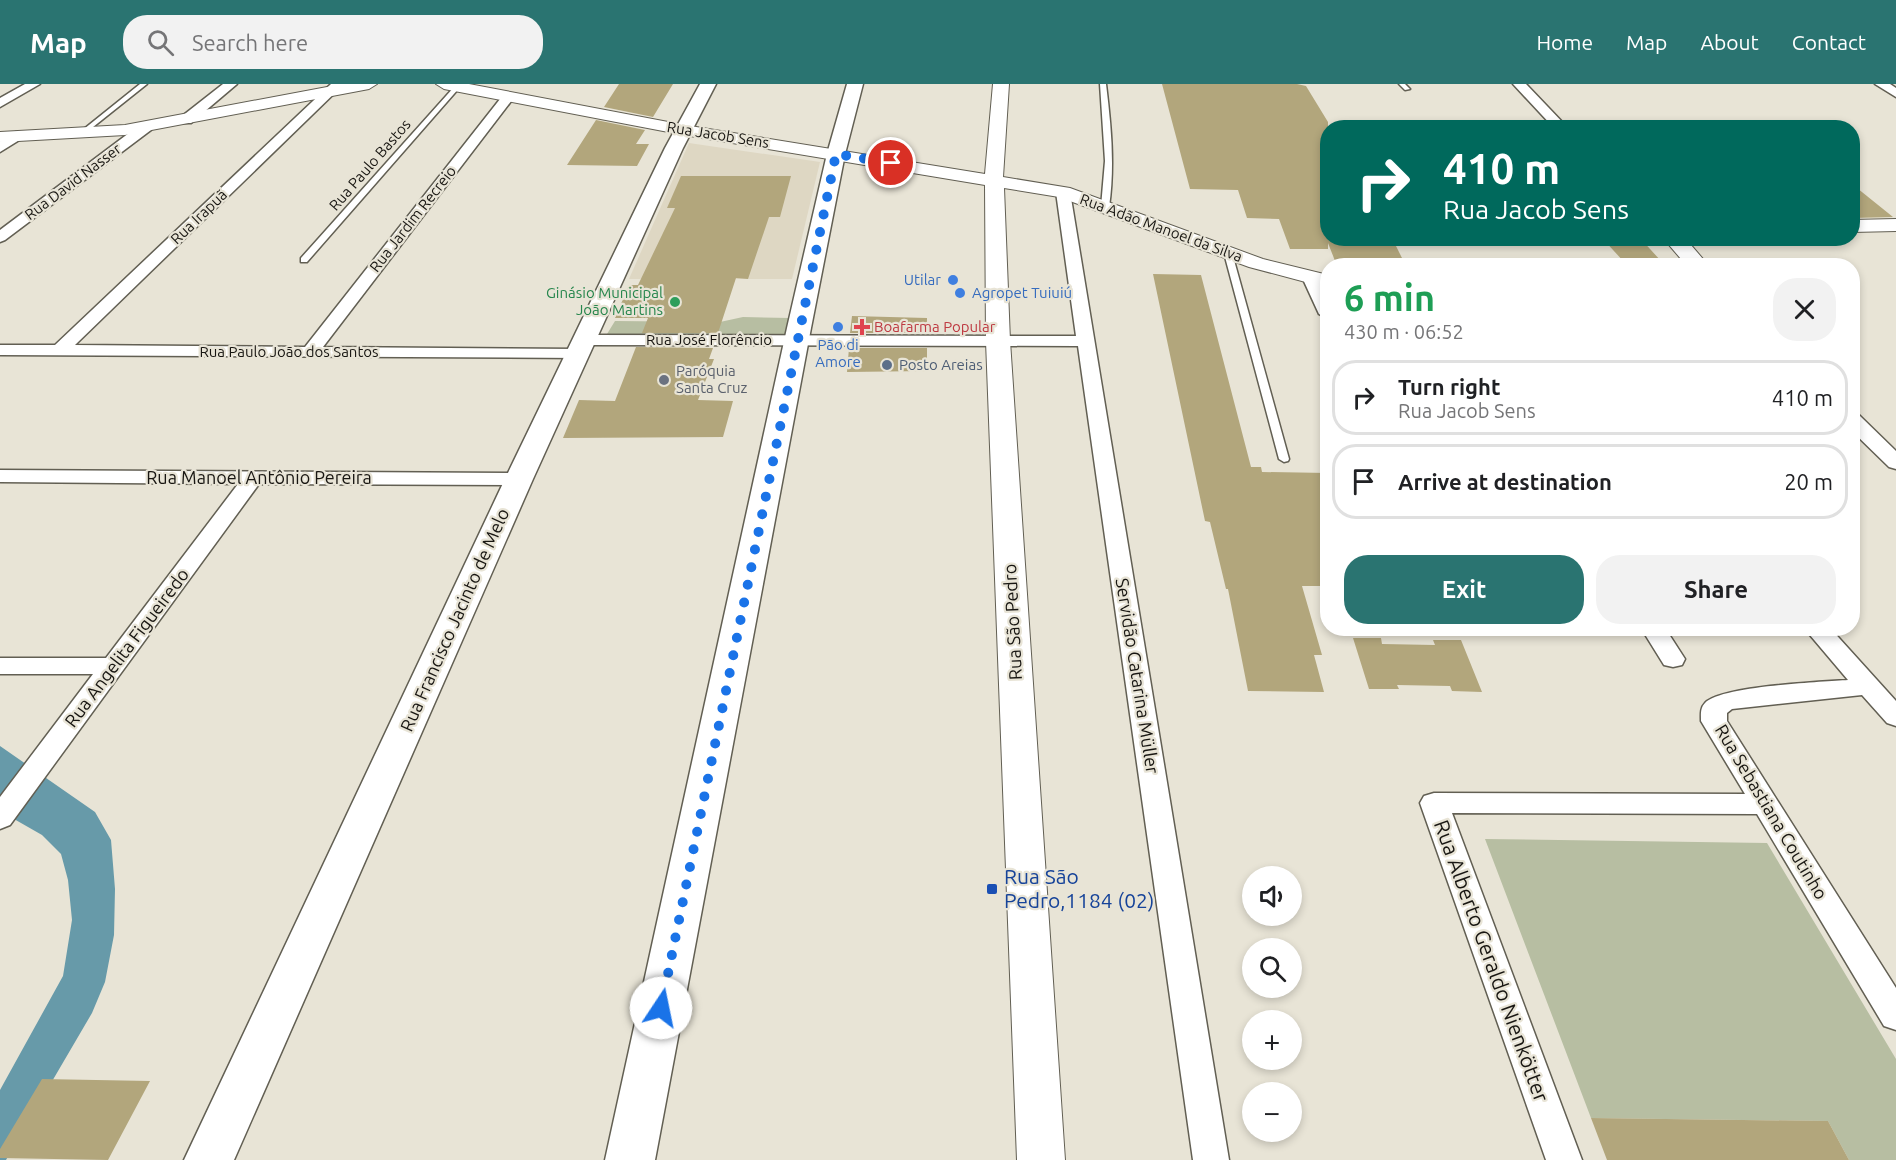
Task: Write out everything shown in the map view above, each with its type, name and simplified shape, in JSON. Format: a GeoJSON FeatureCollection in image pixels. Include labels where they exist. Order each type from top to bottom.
{"type":"FeatureCollection","features":[{"type":"Feature","properties":{"kind":"main road","name":"Rua Francisco Jacinto de Melo"},"geometry":{"type":"LineString","coordinates":[[209,1160],[580,347],[708,84]]}},
{"type":"Feature","properties":{"kind":"main road"},"geometry":{"type":"LineString","coordinates":[[630,1160],[797,340],[836,154],[855,84]]}},
{"type":"Feature","properties":{"kind":"street"},"geometry":{"type":"LineString","coordinates":[[0,103],[34,84]]}},
{"type":"Feature","properties":{"kind":"street"},"geometry":{"type":"LineString","coordinates":[[186,120],[231,84]]}},
{"type":"Feature","properties":{"kind":"street"},"geometry":{"type":"LineString","coordinates":[[0,147],[8,137],[81,134],[146,127],[333,88],[369,84]]}},
{"type":"Feature","properties":{"kind":"street","name":"Rua São Pedro"},"geometry":{"type":"LineString","coordinates":[[1001,84],[994,179],[998,341],[1041,1160]]}},
{"type":"Feature","properties":{"kind":"street"},"geometry":{"type":"LineString","coordinates":[[1519,84],[1554,120]]}},
{"type":"Feature","properties":{"kind":"street"},"geometry":{"type":"LineString","coordinates":[[1881,84],[1896,93]]}},
{"type":"Feature","properties":{"kind":"street","name":"Rua Jacob Sens"},"geometry":{"type":"LineString","coordinates":[[450,85],[511,91],[684,130],[994,179]]}},
{"type":"Feature","properties":{"kind":"street","name":"Rua Irapuã"},"geometry":{"type":"LineString","coordinates":[[60,350],[333,88]]}},
{"type":"Feature","properties":{"kind":"street","name":"Rua Jardim Recreio"},"geometry":{"type":"LineString","coordinates":[[310,352],[511,91]]}},
{"type":"Feature","properties":{"kind":"street","name":"Rua David Nasser"},"geometry":{"type":"LineString","coordinates":[[0,237],[146,127]]}},
{"type":"Feature","properties":{"kind":"street","name":"Rua Adão Manoel da Silva"},"geometry":{"type":"LineString","coordinates":[[994,179],[1064,192],[1228,253],[1319,280]]}},
{"type":"Feature","properties":{"kind":"street","name":"Servidão Catarina Müller"},"geometry":{"type":"LineString","coordinates":[[1064,192],[1211,1160]]}},
{"type":"Feature","properties":{"kind":"street"},"geometry":{"type":"LineString","coordinates":[[1860,226],[1896,225]]}},
{"type":"Feature","properties":{"kind":"street"},"geometry":{"type":"LineString","coordinates":[[1680,246],[1692,258]]}},
{"type":"Feature","properties":{"kind":"street","name":"Rua José Florêncio"},"geometry":{"type":"LineString","coordinates":[[580,347],[797,340],[1086,340]]}},
{"type":"Feature","properties":{"kind":"street","name":"Rua Paulo João dos Santos"},"geometry":{"type":"LineString","coordinates":[[0,350],[310,352],[580,347]]}},
{"type":"Feature","properties":{"kind":"street"},"geometry":{"type":"LineString","coordinates":[[1860,427],[1896,463]]}},
{"type":"Feature","properties":{"kind":"street","name":"Rua Manoel Antônio Pereira"},"geometry":{"type":"LineString","coordinates":[[1,477],[519,479]]}},
{"type":"Feature","properties":{"kind":"street","name":"Rua Angelita Figueiredo"},"geometry":{"type":"LineString","coordinates":[[0,818],[253,478]]}},
{"type":"Feature","properties":{"kind":"street"},"geometry":{"type":"LineString","coordinates":[[1658,636],[1673,659]]}},
{"type":"Feature","properties":{"kind":"street"},"geometry":{"type":"LineString","coordinates":[[1823,636],[1896,717]]}},
{"type":"Feature","properties":{"kind":"street"},"geometry":{"type":"LineString","coordinates":[[0,666],[113,666]]}},
{"type":"Feature","properties":{"kind":"street","name":"Rua Sebastiana Coutinho"},"geometry":{"type":"LineString","coordinates":[[1867,686],[1726,701],[1714,709],[1714,721],[1896,1016]]}},
{"type":"Feature","properties":{"kind":"street","name":"Rua Alberto Geraldo Nienkötter"},"geometry":{"type":"LineString","coordinates":[[1564,1160],[1434,803],[1765,804]]}},
{"type":"Feature","properties":{"kind":"lane"},"geometry":{"type":"LineString","coordinates":[[81,134],[144,84]]}},
{"type":"Feature","properties":{"kind":"lane"},"geometry":{"type":"LineString","coordinates":[[1103,84],[1108,136],[1108,189],[1105,207]]}},
{"type":"Feature","properties":{"kind":"lane","name":"Rua Paulo Bastos"},"geometry":{"type":"LineString","coordinates":[[304,260],[450,85]]}},
{"type":"Feature","properties":{"kind":"lane"},"geometry":{"type":"LineString","coordinates":[[1228,253],[1284,459]]}},
{"type":"Feature","properties":{"kind":"shaded area"},"geometry":{"type":"Polygon","coordinates":[[[689,143],[820,162],[792,279],[629,279],[689,143]]]}},
{"type":"Feature","properties":{"kind":"green space"},"geometry":{"type":"Polygon","coordinates":[[[743,317],[790,318],[786,334],[607,334],[615,321],[720,322],[743,317]]]}},
{"type":"Feature","properties":{"kind":"green space"},"geometry":{"type":"Polygon","coordinates":[[[1485,839],[1767,843],[1896,1059],[1896,1160],[1849,1160],[1828,1121],[1591,1118],[1485,839]]]}},
{"type":"Feature","properties":{"kind":"water"},"geometry":{"type":"Polygon","coordinates":[[[0,746],[95,812],[111,840],[115,889],[114,935],[105,982],[92,1013],[6,1160],[0,1160],[0,1090],[63,976],[72,920],[68,880],[61,854],[42,835],[0,811],[0,746]]]}},
{"type":"Feature","properties":{"kind":"building"},"geometry":{"type":"Polygon","coordinates":[[[619,84],[673,84],[653,117],[604,107],[619,84]]]}},
{"type":"Feature","properties":{"kind":"building"},"geometry":{"type":"Polygon","coordinates":[[[1162,84],[1297,84],[1306,86],[1327,120],[1320,120],[1320,246],[1328,246],[1328,249],[1290,249],[1279,219],[1247,218],[1238,190],[1190,189],[1162,84]]]}},
{"type":"Feature","properties":{"kind":"building"},"geometry":{"type":"Polygon","coordinates":[[[596,120],[645,130],[636,144],[649,144],[637,166],[567,165],[596,120]]]}},
{"type":"Feature","properties":{"kind":"building"},"geometry":{"type":"Polygon","coordinates":[[[681,176],[791,176],[780,217],[769,217],[748,279],[736,278],[718,333],[642,333],[648,318],[615,318],[629,285],[638,285],[675,208],[667,208],[681,176]]]}},
{"type":"Feature","properties":{"kind":"building"},"geometry":{"type":"Polygon","coordinates":[[[1860,190],[1893,217],[1860,218],[1860,190]]]}},
{"type":"Feature","properties":{"kind":"building"},"geometry":{"type":"Polygon","coordinates":[[[1329,246],[1396,246],[1402,258],[1334,258],[1329,246]]]}},
{"type":"Feature","properties":{"kind":"building"},"geometry":{"type":"Polygon","coordinates":[[[1609,246],[1647,246],[1658,258],[1620,258],[1609,246]]]}},
{"type":"Feature","properties":{"kind":"building"},"geometry":{"type":"Polygon","coordinates":[[[1153,274],[1201,275],[1251,467],[1261,467],[1262,472],[1320,473],[1320,586],[1302,586],[1322,655],[1314,655],[1324,692],[1248,691],[1228,589],[1226,589],[1210,522],[1205,521],[1153,274]]]}},
{"type":"Feature","properties":{"kind":"building"},"geometry":{"type":"Polygon","coordinates":[[[852,316],[927,318],[927,333],[850,333],[852,316]]]}},
{"type":"Feature","properties":{"kind":"building","name":"Paróquia Santa Cruz"},"geometry":{"type":"Polygon","coordinates":[[[636,347],[713,348],[709,359],[714,359],[698,400],[733,401],[723,437],[563,438],[579,400],[615,401],[636,347]]]}},
{"type":"Feature","properties":{"kind":"building"},"geometry":{"type":"Polygon","coordinates":[[[849,348],[927,348],[927,371],[847,372],[849,348]]]}},
{"type":"Feature","properties":{"kind":"building"},"geometry":{"type":"Polygon","coordinates":[[[1353,638],[1381,638],[1382,644],[1435,645],[1433,640],[1461,640],[1482,692],[1452,691],[1450,686],[1397,685],[1399,689],[1369,689],[1353,638]]]}},
{"type":"Feature","properties":{"kind":"building"},"geometry":{"type":"Polygon","coordinates":[[[42,1079],[150,1081],[108,1160],[0,1158],[0,1149],[42,1079]]]}},
{"type":"Feature","properties":{"kind":"building"},"geometry":{"type":"Polygon","coordinates":[[[1591,1118],[1828,1121],[1849,1160],[1607,1160],[1591,1118]]]}},
{"type":"Feature","properties":{"kind":"place","name":"Utilar"},"geometry":{"type":"Point","coordinates":[953,280]}},
{"type":"Feature","properties":{"kind":"place","name":"Agropet Tuiuiú"},"geometry":{"type":"Point","coordinates":[960,293]}},
{"type":"Feature","properties":{"kind":"place","name":"Ginásio Municipal João Martins"},"geometry":{"type":"Point","coordinates":[675,302]}},
{"type":"Feature","properties":{"kind":"place","name":"Pão di Amore"},"geometry":{"type":"Point","coordinates":[838,327]}},
{"type":"Feature","properties":{"kind":"place","name":"Boafarma Popular"},"geometry":{"type":"Point","coordinates":[862,327]}},
{"type":"Feature","properties":{"kind":"place","name":"Posto Areias"},"geometry":{"type":"Point","coordinates":[887,365]}},
{"type":"Feature","properties":{"kind":"place","name":"Paróquia Santa Cruz"},"geometry":{"type":"Point","coordinates":[664,380]}},
{"type":"Feature","properties":{"kind":"place","name":"Rua São Pedro,1184 (02)"},"geometry":{"type":"Point","coordinates":[992,889]}},
{"type":"Feature","properties":{"kind":"route"},"geometry":{"type":"LineString","coordinates":[[661,1008],[836,154],[891,163]]}}]}
